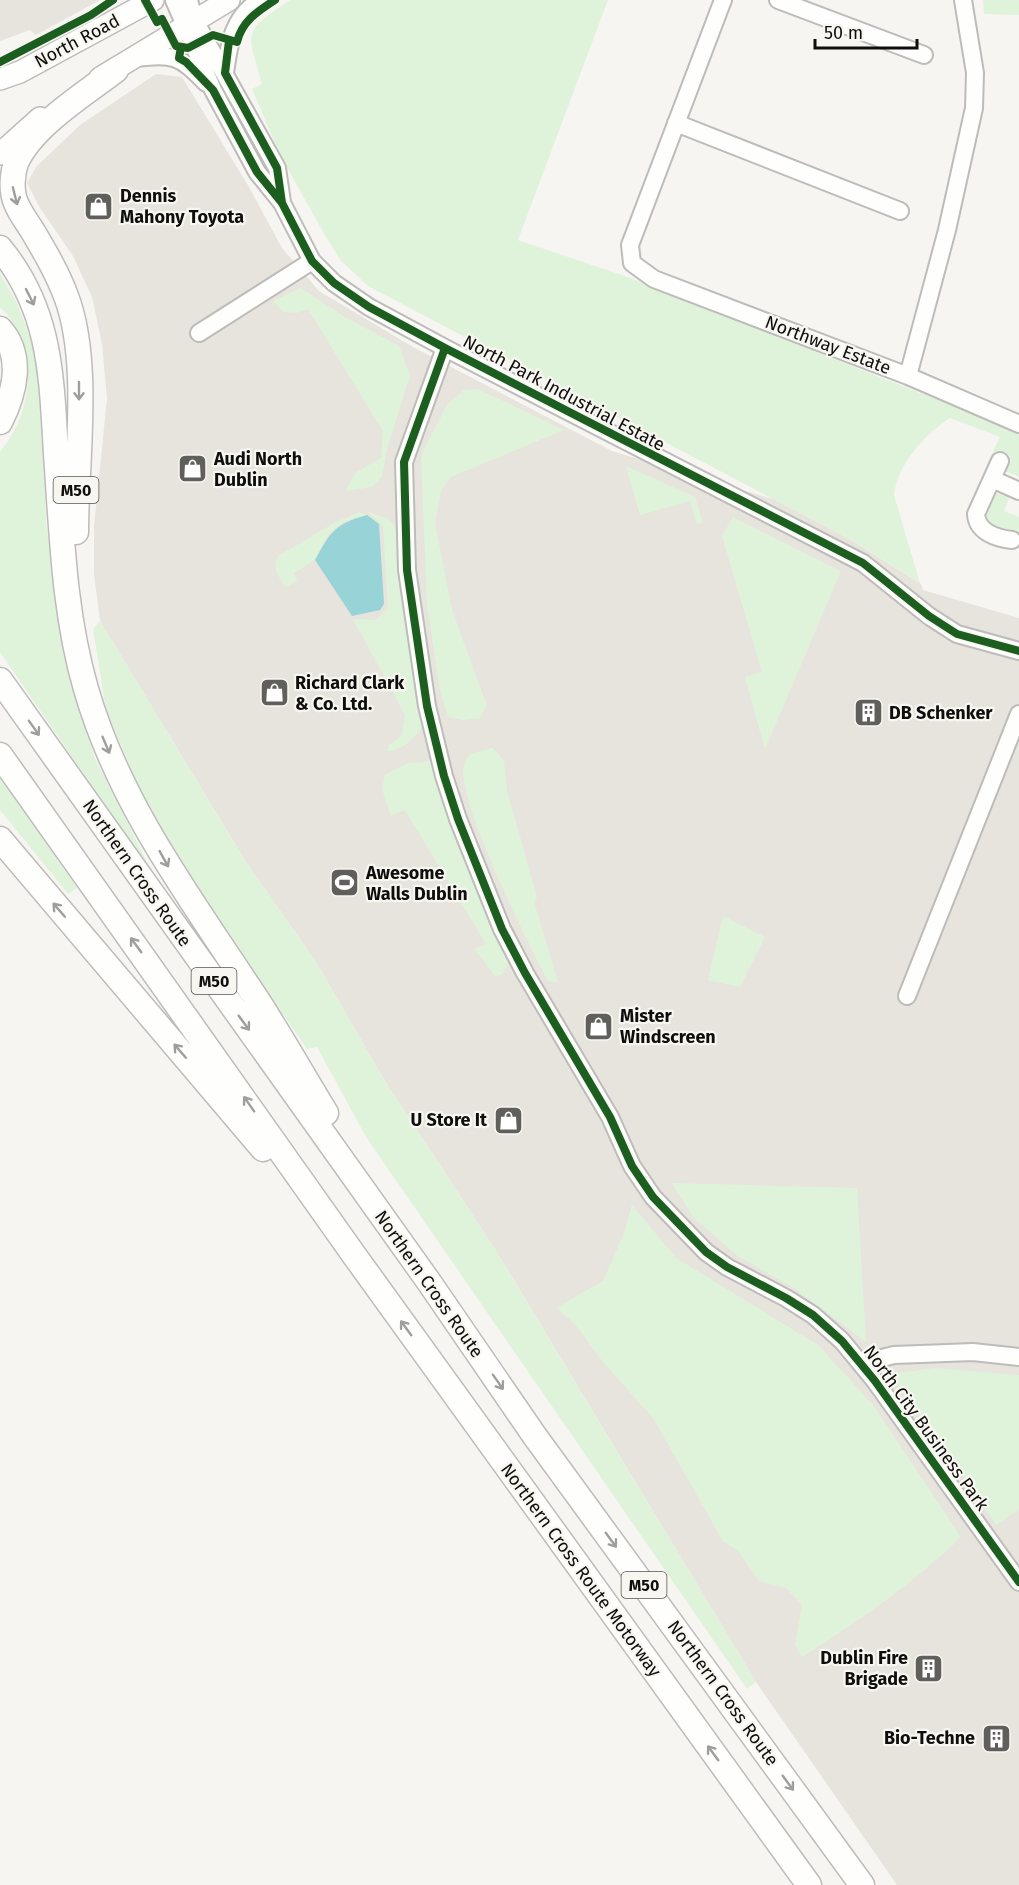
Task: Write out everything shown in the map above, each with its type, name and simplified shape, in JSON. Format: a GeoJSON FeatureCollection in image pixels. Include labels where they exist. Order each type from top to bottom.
{"type":"FeatureCollection","features":[{"type":"Feature","properties":{"kind":"highway","name":"M50"},"geometry":{"type":"LineString","coordinates":[[77,649],[79,382],[75,333],[67,298],[53,265],[15,202],[12,182],[16,163],[30,143],[57,115],[126,64]]}},
{"type":"Feature","properties":{"kind":"highway","name":"M50"},"geometry":{"type":"LineString","coordinates":[[0,248],[32,299],[49,351],[53,380],[62,544],[70,614],[77,649]]}},
{"type":"Feature","properties":{"kind":"highway"},"geometry":{"type":"LineString","coordinates":[[0,329],[14,360],[16,381],[10,404],[0,422]]}},
{"type":"Feature","properties":{"kind":"highway"},"geometry":{"type":"LineString","coordinates":[[77,649],[86,688],[104,743],[135,808],[172,873],[260,1005],[429,1282]]}},
{"type":"Feature","properties":{"kind":"highway","name":"Northern Cross Route"},"geometry":{"type":"LineString","coordinates":[[0,680],[429,1282],[534,1435],[862,1885]]}},
{"type":"Feature","properties":{"kind":"highway","name":"M50"},"geometry":{"type":"LineString","coordinates":[[0,755],[354,1255]]}},
{"type":"Feature","properties":{"kind":"highway"},"geometry":{"type":"LineString","coordinates":[[0,839],[354,1255]]}},
{"type":"Feature","properties":{"kind":"highway","name":"Northern Cross Route Motorway"},"geometry":{"type":"LineString","coordinates":[[354,1255],[809,1885]]}},
{"type":"Feature","properties":{"kind":"main road","name":"North Road"},"geometry":{"type":"LineString","coordinates":[[0,79],[20,72],[153,0]]}},
{"type":"Feature","properties":{"kind":"main road"},"geometry":{"type":"LineString","coordinates":[[0,154],[74,91],[126,64],[189,15],[229,0]]}},
{"type":"Feature","properties":{"kind":"street"},"geometry":{"type":"LineString","coordinates":[[86,35],[118,12],[129,0]]}},
{"type":"Feature","properties":{"kind":"street"},"geometry":{"type":"LineString","coordinates":[[174,0],[189,15]]}},
{"type":"Feature","properties":{"kind":"street"},"geometry":{"type":"LineString","coordinates":[[225,73],[230,41],[237,22],[260,0]]}},
{"type":"Feature","properties":{"kind":"street","name":"Northway Estate"},"geometry":{"type":"LineString","coordinates":[[723,0],[630,245],[632,263],[654,279],[908,376],[947,230],[974,108],[975,73],[963,0]]}},
{"type":"Feature","properties":{"kind":"street"},"geometry":{"type":"LineString","coordinates":[[778,0],[924,55]]}},
{"type":"Feature","properties":{"kind":"street","name":"North Park Industrial Estate"},"geometry":{"type":"LineString","coordinates":[[189,15],[225,73],[277,168],[282,203]]}},
{"type":"Feature","properties":{"kind":"street","name":"North Park Industrial Estate"},"geometry":{"type":"LineString","coordinates":[[189,15],[213,90],[257,172],[282,203],[312,261],[334,283],[369,307],[445,348],[869,568],[944,627],[957,634],[1019,651]]}},
{"type":"Feature","properties":{"kind":"street"},"geometry":{"type":"LineString","coordinates":[[126,64],[178,58],[186,62],[213,90]]}},
{"type":"Feature","properties":{"kind":"street"},"geometry":{"type":"LineString","coordinates":[[676,123],[900,211]]}},
{"type":"Feature","properties":{"kind":"street"},"geometry":{"type":"LineString","coordinates":[[199,333],[312,261]]}},
{"type":"Feature","properties":{"kind":"street","name":"North City Business Park"},"geometry":{"type":"LineString","coordinates":[[445,348],[408,449],[403,481],[407,570],[427,706],[436,744],[458,819],[502,929],[525,973],[610,1118],[632,1166],[653,1197],[706,1252],[813,1315],[866,1368],[1019,1582]]}},
{"type":"Feature","properties":{"kind":"street"},"geometry":{"type":"LineString","coordinates":[[908,376],[1019,424]]}},
{"type":"Feature","properties":{"kind":"street"},"geometry":{"type":"LineString","coordinates":[[1000,461],[976,514],[976,522],[982,529],[1001,539],[1012,540]]}},
{"type":"Feature","properties":{"kind":"street"},"geometry":{"type":"LineString","coordinates":[[992,479],[1019,491]]}},
{"type":"Feature","properties":{"kind":"street"},"geometry":{"type":"LineString","coordinates":[[907,996],[1019,714]]}},
{"type":"Feature","properties":{"kind":"street","name":"North City Business Park"},"geometry":{"type":"LineString","coordinates":[[866,1368],[882,1358],[894,1355],[973,1352],[1019,1357]]}},
{"type":"Feature","properties":{"kind":"shaded area"},"geometry":{"type":"Polygon","coordinates":[[[0,0],[100,0],[36,35],[30,30],[0,41],[0,0]]]}},
{"type":"Feature","properties":{"kind":"shaded area"},"geometry":{"type":"Polygon","coordinates":[[[156,74],[182,77],[249,187],[282,248],[319,291],[413,347],[612,451],[776,500],[853,541],[921,584],[923,590],[1019,618],[1019,1885],[897,1885],[756,1682],[498,1254],[383,1078],[316,962],[246,862],[100,621],[94,574],[94,527],[107,398],[102,344],[92,297],[73,256],[40,208],[27,183],[36,167],[80,125],[156,74]]]}},
{"type":"Feature","properties":{"kind":"green space"},"geometry":{"type":"Polygon","coordinates":[[[290,0],[608,0],[518,240],[628,277],[1019,433],[1019,477],[987,464],[1000,437],[950,418],[922,442],[901,472],[894,495],[920,583],[853,541],[368,286],[341,261],[323,232],[279,153],[252,89],[262,84],[253,53],[252,34],[263,19],[290,0]]]}},
{"type":"Feature","properties":{"kind":"green space"},"geometry":{"type":"Polygon","coordinates":[[[983,0],[1019,0],[1019,15],[984,14],[983,0]]]}},
{"type":"Feature","properties":{"kind":"green space"},"geometry":{"type":"Polygon","coordinates":[[[0,273],[18,305],[35,352],[45,453],[46,524],[64,653],[94,756],[155,878],[0,652],[0,452],[18,423],[24,407],[28,374],[21,341],[8,316],[0,308],[0,273]]]}},
{"type":"Feature","properties":{"kind":"green space"},"geometry":{"type":"Polygon","coordinates":[[[301,288],[345,317],[399,346],[410,375],[387,449],[382,477],[372,487],[346,491],[355,473],[381,458],[383,431],[308,309],[296,313],[283,312],[273,301],[301,288]]]}},
{"type":"Feature","properties":{"kind":"green space"},"geometry":{"type":"Polygon","coordinates":[[[478,389],[564,430],[451,477],[441,491],[435,523],[452,610],[487,706],[480,718],[463,720],[448,717],[440,690],[427,605],[421,456],[447,405],[464,390],[478,389]]]}},
{"type":"Feature","properties":{"kind":"green space"},"geometry":{"type":"Polygon","coordinates":[[[626,466],[695,497],[703,523],[697,524],[690,501],[640,515],[626,466]]]}},
{"type":"Feature","properties":{"kind":"green space"},"geometry":{"type":"Polygon","coordinates":[[[997,494],[1010,496],[1004,511],[1019,517],[1019,534],[1004,528],[1002,532],[984,525],[986,508],[997,494]]]}},
{"type":"Feature","properties":{"kind":"green space"},"geometry":{"type":"Polygon","coordinates":[[[360,512],[367,515],[344,521],[328,535],[315,560],[294,573],[297,581],[286,587],[276,568],[278,556],[336,522],[360,512]]]}},
{"type":"Feature","properties":{"kind":"green space"},"geometry":{"type":"Polygon","coordinates":[[[368,512],[387,518],[395,526],[403,611],[422,727],[403,746],[388,751],[388,746],[402,735],[405,715],[353,619],[376,620],[388,609],[383,526],[368,512]]]}},
{"type":"Feature","properties":{"kind":"green space"},"geometry":{"type":"Polygon","coordinates":[[[733,517],[841,571],[765,749],[745,677],[762,672],[722,536],[733,517]]]}},
{"type":"Feature","properties":{"kind":"green space"},"geometry":{"type":"Polygon","coordinates":[[[100,621],[246,862],[316,962],[383,1078],[498,1254],[756,1682],[747,1689],[366,1137],[317,1047],[307,1049],[170,849],[141,792],[106,710],[93,629],[100,621]]]}},
{"type":"Feature","properties":{"kind":"green space"},"geometry":{"type":"Polygon","coordinates":[[[493,748],[504,761],[507,791],[537,897],[534,902],[558,982],[548,981],[511,906],[482,839],[464,783],[464,764],[470,754],[493,748]]]}},
{"type":"Feature","properties":{"kind":"green space"},"geometry":{"type":"Polygon","coordinates":[[[429,761],[435,766],[457,842],[507,956],[508,966],[501,975],[495,976],[475,949],[486,944],[405,810],[391,816],[382,789],[385,775],[408,763],[429,761]]]}},
{"type":"Feature","properties":{"kind":"green space"},"geometry":{"type":"Polygon","coordinates":[[[0,776],[77,888],[68,894],[0,810],[0,776]]]}},
{"type":"Feature","properties":{"kind":"green space"},"geometry":{"type":"Polygon","coordinates":[[[723,916],[765,937],[740,987],[708,980],[723,916]]]}},
{"type":"Feature","properties":{"kind":"green space"},"geometry":{"type":"Polygon","coordinates":[[[672,1183],[857,1188],[866,1342],[792,1287],[739,1257],[693,1217],[672,1183]]]}},
{"type":"Feature","properties":{"kind":"green space"},"geometry":{"type":"Polygon","coordinates":[[[632,1205],[676,1258],[818,1345],[874,1406],[961,1537],[884,1601],[802,1657],[795,1645],[802,1605],[786,1588],[759,1581],[739,1552],[723,1541],[653,1418],[603,1362],[574,1323],[556,1308],[603,1281],[623,1236],[632,1205]]]}},
{"type":"Feature","properties":{"kind":"green space"},"geometry":{"type":"Polygon","coordinates":[[[934,1368],[1019,1375],[1019,1509],[996,1525],[945,1448],[899,1388],[898,1373],[934,1368]]]}},
{"type":"Feature","properties":{"kind":"water"},"geometry":{"type":"Polygon","coordinates":[[[367,515],[379,524],[384,604],[380,610],[352,616],[315,560],[335,530],[347,522],[367,515]]]}},
{"type":"Feature","properties":{"kind":"cycle path"},"geometry":{"type":"LineString","coordinates":[[0,62],[91,15],[113,0]]}},
{"type":"Feature","properties":{"kind":"cycle path"},"geometry":{"type":"LineString","coordinates":[[145,0],[157,22],[162,19],[176,46],[188,48],[213,35],[237,42],[247,22],[275,0]]}},
{"type":"Feature","properties":{"kind":"cycle path"},"geometry":{"type":"LineString","coordinates":[[229,41],[225,73],[277,168],[282,203]]}},
{"type":"Feature","properties":{"kind":"cycle path"},"geometry":{"type":"LineString","coordinates":[[181,47],[179,58],[186,62],[213,90],[257,172],[282,203],[312,261],[334,283],[369,307],[445,348],[863,563],[929,616],[957,634],[1019,651]]}},
{"type":"Feature","properties":{"kind":"cycle path"},"geometry":{"type":"LineString","coordinates":[[445,348],[404,462],[407,570],[427,706],[444,776],[458,819],[502,929],[525,973],[610,1117],[632,1166],[653,1197],[706,1252],[727,1267],[813,1315],[842,1341],[875,1381],[1019,1582]]}},
{"type":"Feature","properties":{"kind":"place","name":"Dennis Mahony Toyota"},"geometry":{"type":"Point","coordinates":[99,206]}},
{"type":"Feature","properties":{"kind":"place","name":"Audi North Dublin"},"geometry":{"type":"Point","coordinates":[193,469]}},
{"type":"Feature","properties":{"kind":"place","name":"Richard Clark & Co. Ltd."},"geometry":{"type":"Point","coordinates":[274,693]}},
{"type":"Feature","properties":{"kind":"place","name":"DB Schenker"},"geometry":{"type":"Point","coordinates":[868,713]}},
{"type":"Feature","properties":{"kind":"place","name":"Awesome Walls Dublin"},"geometry":{"type":"Point","coordinates":[345,883]}},
{"type":"Feature","properties":{"kind":"place","name":"Mister Windscreen"},"geometry":{"type":"Point","coordinates":[599,1026]}},
{"type":"Feature","properties":{"kind":"place","name":"U Store It"},"geometry":{"type":"Point","coordinates":[508,1120]}},
{"type":"Feature","properties":{"kind":"place","name":"Dublin Fire Brigade"},"geometry":{"type":"Point","coordinates":[929,1668]}},
{"type":"Feature","properties":{"kind":"place","name":"Bio-Techne"},"geometry":{"type":"Point","coordinates":[996,1738]}}]}
